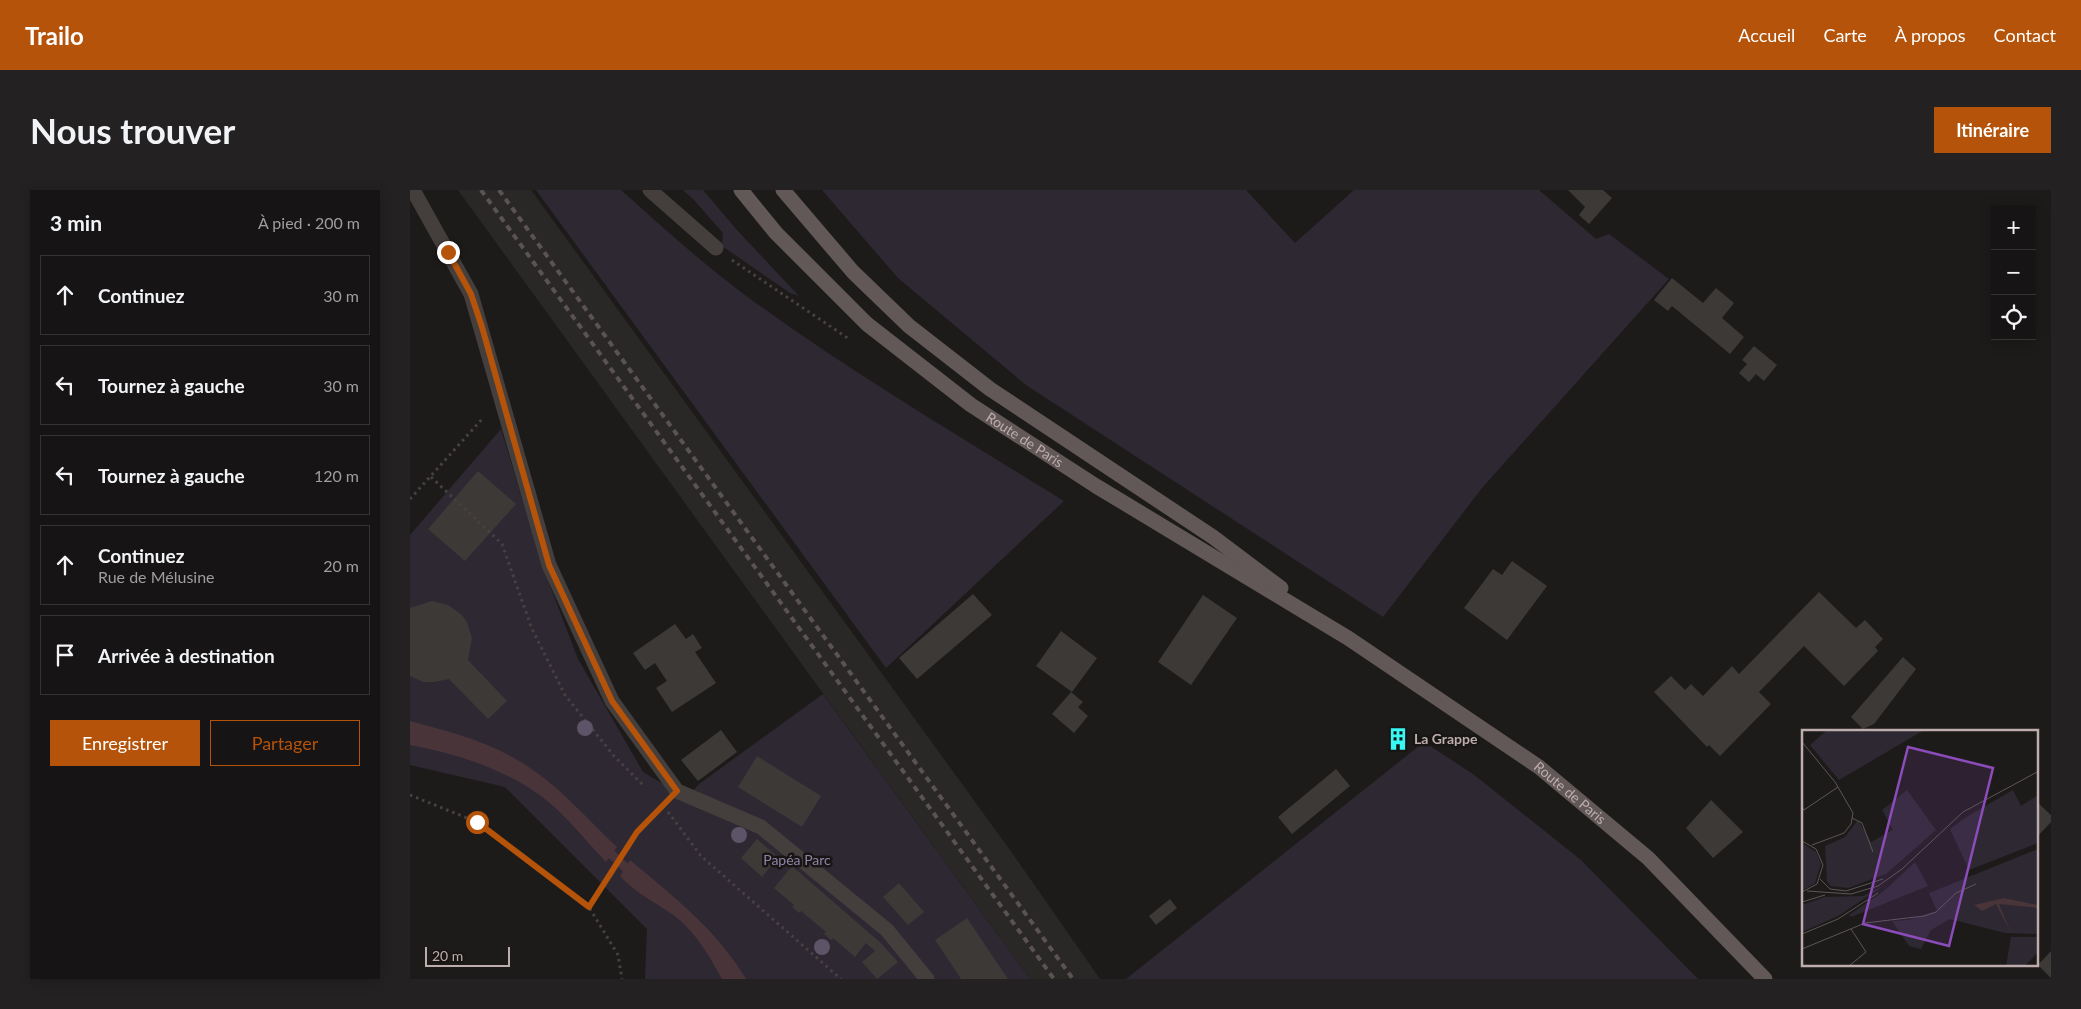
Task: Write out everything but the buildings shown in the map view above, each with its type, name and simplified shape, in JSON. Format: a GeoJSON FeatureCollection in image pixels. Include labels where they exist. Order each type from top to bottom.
{"type":"FeatureCollection","features":[{"type":"Feature","properties":{"kind":"main road","name":"Route de Paris"},"geometry":{"type":"LineString","coordinates":[[741,190],[776,233],[867,324],[971,405],[1096,486],[1348,638],[1523,756],[1599,815],[1648,858],[1765,979]]}},
{"type":"Feature","properties":{"kind":"main road","name":"Route de Paris"},"geometry":{"type":"LineString","coordinates":[[783,190],[853,272],[909,326],[990,389],[1214,537],[1348,638]]}},
{"type":"Feature","properties":{"kind":"street"},"geometry":{"type":"LineString","coordinates":[[413,190],[471,294],[549,565],[612,701],[677,791],[760,827],[888,930],[927,979]]}},
{"type":"Feature","properties":{"kind":"street"},"geometry":{"type":"LineString","coordinates":[[650,190],[716,248]]}},
{"type":"Feature","properties":{"kind":"path"},"geometry":{"type":"LineString","coordinates":[[410,500],[502,397]]}},
{"type":"Feature","properties":{"kind":"path"},"geometry":{"type":"LineString","coordinates":[[589,907],[637,832],[677,791]]}},
{"type":"Feature","properties":{"kind":"path"},"geometry":{"type":"LineString","coordinates":[[410,795],[477,822],[589,907],[618,955],[622,979]]}},
{"type":"Feature","properties":{"kind":"shaded area"},"geometry":{"type":"Polygon","coordinates":[[[458,190],[531,190],[1010,850],[1100,979],[1030,979],[458,190]]]}},
{"type":"Feature","properties":{"kind":"shaded area"},"geometry":{"type":"Polygon","coordinates":[[[410,721],[472,739],[516,759],[542,776],[617,847],[606,862],[558,811],[541,796],[511,777],[478,763],[410,745],[410,721]]]}},
{"type":"Feature","properties":{"kind":"shaded area"},"geometry":{"type":"Polygon","coordinates":[[[630,860],[708,929],[746,979],[722,979],[702,946],[690,931],[676,917],[633,888],[620,876],[630,860]]]}},
{"type":"Feature","properties":{"kind":"green space"},"geometry":{"type":"Polygon","coordinates":[[[536,190],[621,190],[713,270],[784,323],[903,401],[1064,501],[886,668],[536,190]]]}},
{"type":"Feature","properties":{"kind":"green space"},"geometry":{"type":"Polygon","coordinates":[[[683,190],[703,190],[736,229],[799,296],[790,293],[722,246],[723,233],[683,190]]]}},
{"type":"Feature","properties":{"kind":"green space"},"geometry":{"type":"Polygon","coordinates":[[[822,190],[1246,190],[1295,243],[1354,190],[1539,190],[1596,239],[1609,234],[1669,279],[1482,488],[1383,617],[1026,385],[898,278],[822,190]]]}},
{"type":"Feature","properties":{"kind":"green space","name":"Papéa Parc"},"geometry":{"type":"Polygon","coordinates":[[[501,429],[542,565],[578,659],[643,772],[687,798],[699,784],[823,694],[1030,979],[645,979],[647,929],[505,787],[410,765],[410,535],[501,429]]]}},
{"type":"Feature","properties":{"kind":"green space"},"geometry":{"type":"Polygon","coordinates":[[[1424,742],[1473,774],[1581,860],[1698,979],[1126,979],[1424,742]]]}},
{"type":"Feature","properties":{"kind":"waterway"},"geometry":{"type":"LineString","coordinates":[[603,846],[633,875]]}},
{"type":"Feature","properties":{"kind":"railway"},"geometry":{"type":"LineString","coordinates":[[481,190],[1054,979]]}},
{"type":"Feature","properties":{"kind":"railway"},"geometry":{"type":"LineString","coordinates":[[499,190],[1073,979]]}},
{"type":"Feature","properties":{"kind":"place","name":"La Grappe"},"geometry":{"type":"Point","coordinates":[1398,739]}},
{"type":"Feature","properties":{"kind":"route"},"geometry":{"type":"LineString","coordinates":[[448,252],[471,294],[482,327],[549,565],[612,701],[677,791],[637,832],[589,907],[477,822]]}}]}
